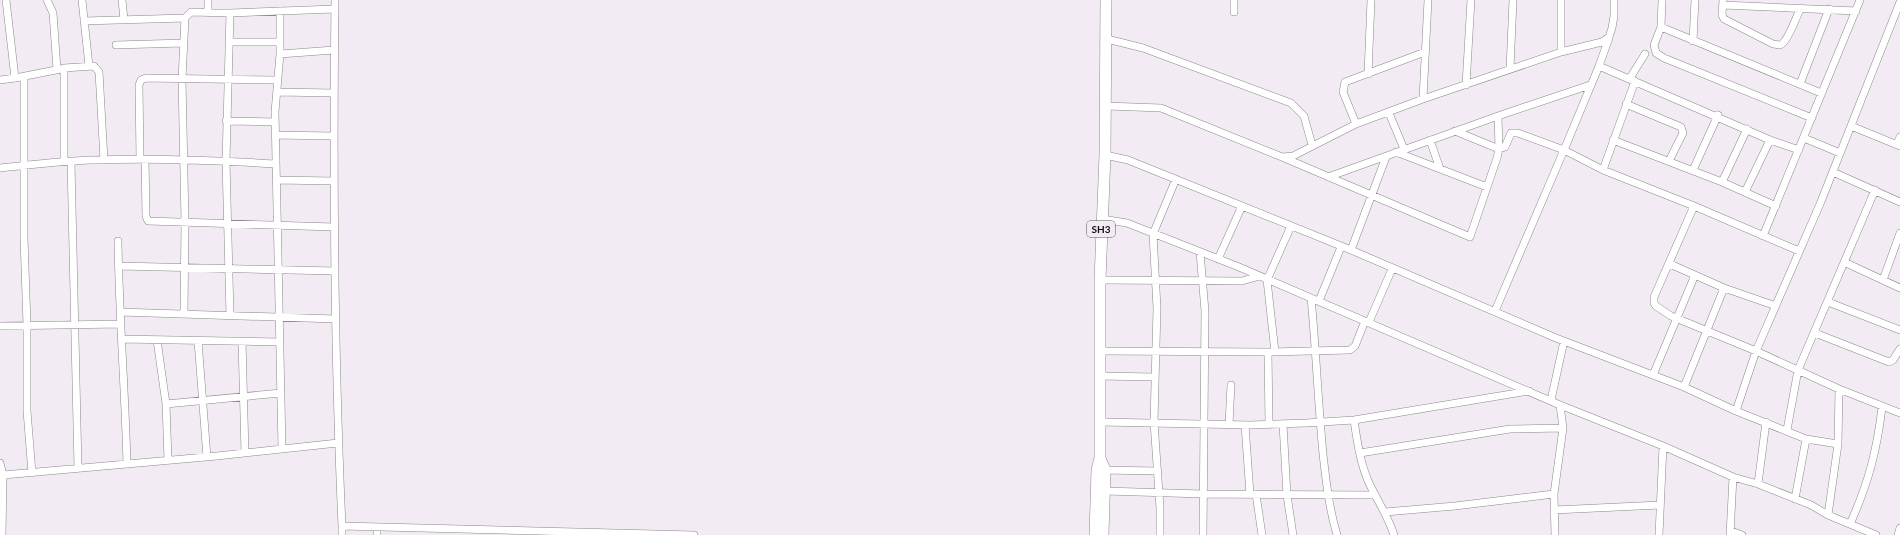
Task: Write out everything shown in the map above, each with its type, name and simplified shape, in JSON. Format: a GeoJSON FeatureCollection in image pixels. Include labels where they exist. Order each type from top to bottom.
{"type":"FeatureCollection","features":[{"type":"Feature","properties":{"kind":"main road","name":"SH3"},"geometry":{"type":"LineString","coordinates":[[1103,535],[1104,491],[1100,458],[1099,351],[1106,106],[1106,0]]}},
{"type":"Feature","properties":{"kind":"main road","name":"SH3"},"geometry":{"type":"LineString","coordinates":[[1096,535],[1101,470]]}},
{"type":"Feature","properties":{"kind":"street"},"geometry":{"type":"LineString","coordinates":[[6,0],[15,78]]}},
{"type":"Feature","properties":{"kind":"street"},"geometry":{"type":"LineString","coordinates":[[46,0],[53,12],[60,69],[68,162],[75,324],[78,468]]}},
{"type":"Feature","properties":{"kind":"street"},"geometry":{"type":"LineString","coordinates":[[82,0],[90,66]]}},
{"type":"Feature","properties":{"kind":"street"},"geometry":{"type":"LineString","coordinates":[[122,0],[124,20]]}},
{"type":"Feature","properties":{"kind":"street"},"geometry":{"type":"LineString","coordinates":[[208,0],[208,13]]}},
{"type":"Feature","properties":{"kind":"street"},"geometry":{"type":"LineString","coordinates":[[335,0],[335,318],[342,535]]}},
{"type":"Feature","properties":{"kind":"street"},"geometry":{"type":"LineString","coordinates":[[1234,0],[1234,12]]}},
{"type":"Feature","properties":{"kind":"street"},"geometry":{"type":"LineString","coordinates":[[1368,74],[1371,0]]}},
{"type":"Feature","properties":{"kind":"street"},"geometry":{"type":"LineString","coordinates":[[1423,99],[1428,0]]}},
{"type":"Feature","properties":{"kind":"street"},"geometry":{"type":"LineString","coordinates":[[1466,85],[1471,0]]}},
{"type":"Feature","properties":{"kind":"street"},"geometry":{"type":"LineString","coordinates":[[1510,69],[1513,0]]}},
{"type":"Feature","properties":{"kind":"street"},"geometry":{"type":"LineString","coordinates":[[1561,0],[1561,52]]}},
{"type":"Feature","properties":{"kind":"street"},"geometry":{"type":"LineString","coordinates":[[1495,311],[1599,66],[1609,37],[1614,16],[1614,0]]}},
{"type":"Feature","properties":{"kind":"street"},"geometry":{"type":"LineString","coordinates":[[1662,0],[1661,27],[1654,50],[1656,53],[1664,58],[1812,118]]}},
{"type":"Feature","properties":{"kind":"street"},"geometry":{"type":"LineString","coordinates":[[1693,41],[1695,0]]}},
{"type":"Feature","properties":{"kind":"street"},"geometry":{"type":"LineString","coordinates":[[1763,236],[1860,0]]}},
{"type":"Feature","properties":{"kind":"street"},"geometry":{"type":"LineString","coordinates":[[1736,411],[1756,351],[1840,153],[1900,2]]}},
{"type":"Feature","properties":{"kind":"street"},"geometry":{"type":"LineString","coordinates":[[1800,9],[1784,43],[1780,44],[1774,44],[1727,22],[1722,15],[1723,3],[1800,9],[1856,10]]}},
{"type":"Feature","properties":{"kind":"street"},"geometry":{"type":"LineString","coordinates":[[184,314],[185,222],[182,79],[185,18],[191,12],[280,12],[335,9]]}},
{"type":"Feature","properties":{"kind":"street"},"geometry":{"type":"LineString","coordinates":[[1800,84],[1829,9]]}},
{"type":"Feature","properties":{"kind":"street"},"geometry":{"type":"LineString","coordinates":[[280,12],[280,54],[275,135],[282,449]]}},
{"type":"Feature","properties":{"kind":"street"},"geometry":{"type":"LineString","coordinates":[[230,13],[226,121],[230,315]]}},
{"type":"Feature","properties":{"kind":"street"},"geometry":{"type":"LineString","coordinates":[[84,21],[185,18]]}},
{"type":"Feature","properties":{"kind":"street"},"geometry":{"type":"LineString","coordinates":[[1661,27],[1821,93]]}},
{"type":"Feature","properties":{"kind":"street"},"geometry":{"type":"LineString","coordinates":[[1282,157],[1293,156],[1312,145],[1356,124],[1389,113],[1423,99],[1561,52],[1594,45],[1609,37]]}},
{"type":"Feature","properties":{"kind":"street"},"geometry":{"type":"LineString","coordinates":[[1106,39],[1143,48],[1291,103],[1304,116],[1312,145]]}},
{"type":"Feature","properties":{"kind":"street"},"geometry":{"type":"LineString","coordinates":[[229,42],[280,42]]}},
{"type":"Feature","properties":{"kind":"street"},"geometry":{"type":"LineString","coordinates":[[116,45],[184,43]]}},
{"type":"Feature","properties":{"kind":"street"},"geometry":{"type":"LineString","coordinates":[[280,54],[334,50]]}},
{"type":"Feature","properties":{"kind":"street"},"geometry":{"type":"LineString","coordinates":[[1356,124],[1343,92],[1345,82],[1425,52]]}},
{"type":"Feature","properties":{"kind":"street"},"geometry":{"type":"LineString","coordinates":[[1603,170],[1626,104],[1632,80],[1645,54]]}},
{"type":"Feature","properties":{"kind":"street"},"geometry":{"type":"LineString","coordinates":[[0,80],[24,77],[60,69],[94,66],[98,72],[104,160]]}},
{"type":"Feature","properties":{"kind":"street"},"geometry":{"type":"LineString","coordinates":[[1599,66],[1718,115],[1770,140],[1799,150]]}},
{"type":"Feature","properties":{"kind":"street"},"geometry":{"type":"LineString","coordinates":[[24,77],[24,238],[27,325],[27,411],[32,473]]}},
{"type":"Feature","properties":{"kind":"street"},"geometry":{"type":"LineString","coordinates":[[278,80],[146,78],[141,80],[139,85],[146,216],[148,221],[334,227]]}},
{"type":"Feature","properties":{"kind":"street"},"geometry":{"type":"LineString","coordinates":[[1328,177],[1455,131],[1590,85]]}},
{"type":"Feature","properties":{"kind":"street"},"geometry":{"type":"LineString","coordinates":[[277,92],[334,93]]}},
{"type":"Feature","properties":{"kind":"street"},"geometry":{"type":"LineString","coordinates":[[1626,104],[1681,127],[1683,133],[1669,161]]}},
{"type":"Feature","properties":{"kind":"street"},"geometry":{"type":"LineString","coordinates":[[1106,106],[1161,108],[1282,157],[1470,237],[1488,187],[1498,149],[1498,116]]}},
{"type":"Feature","properties":{"kind":"street"},"geometry":{"type":"LineString","coordinates":[[1389,113],[1404,149]]}},
{"type":"Feature","properties":{"kind":"street"},"geometry":{"type":"LineString","coordinates":[[1693,170],[1718,115]]}},
{"type":"Feature","properties":{"kind":"street"},"geometry":{"type":"LineString","coordinates":[[226,121],[275,122]]}},
{"type":"Feature","properties":{"kind":"street"},"geometry":{"type":"LineString","coordinates":[[1851,126],[1898,145],[1900,137]]}},
{"type":"Feature","properties":{"kind":"street"},"geometry":{"type":"LineString","coordinates":[[1722,182],[1747,129]]}},
{"type":"Feature","properties":{"kind":"street"},"geometry":{"type":"LineString","coordinates":[[1455,131],[1498,149],[1505,147],[1508,136],[1513,132],[1564,150],[1603,170],[1694,206],[1799,251]]}},
{"type":"Feature","properties":{"kind":"street"},"geometry":{"type":"LineString","coordinates":[[275,135],[334,136]]}},
{"type":"Feature","properties":{"kind":"street"},"geometry":{"type":"LineString","coordinates":[[1804,138],[1840,153]]}},
{"type":"Feature","properties":{"kind":"street"},"geometry":{"type":"LineString","coordinates":[[1430,140],[1440,169]]}},
{"type":"Feature","properties":{"kind":"street"},"geometry":{"type":"LineString","coordinates":[[1613,140],[1693,170],[1776,206]]}},
{"type":"Feature","properties":{"kind":"street"},"geometry":{"type":"LineString","coordinates":[[1745,192],[1770,140]]}},
{"type":"Feature","properties":{"kind":"street"},"geometry":{"type":"LineString","coordinates":[[1396,152],[1488,187]]}},
{"type":"Feature","properties":{"kind":"street"},"geometry":{"type":"LineString","coordinates":[[1105,155],[1128,160],[1342,246],[1392,269],[1564,341],[1684,387],[1736,411],[1787,430],[1806,439],[1838,444]]}},
{"type":"Feature","properties":{"kind":"street"},"geometry":{"type":"LineString","coordinates":[[1350,250],[1386,156]]}},
{"type":"Feature","properties":{"kind":"street"},"geometry":{"type":"LineString","coordinates":[[0,168],[68,162],[143,159],[276,164]]}},
{"type":"Feature","properties":{"kind":"street"},"geometry":{"type":"LineString","coordinates":[[1832,172],[1900,202]]}},
{"type":"Feature","properties":{"kind":"street"},"geometry":{"type":"LineString","coordinates":[[1160,535],[1158,471],[1154,422],[1156,280],[1153,234],[1176,179]]}},
{"type":"Feature","properties":{"kind":"street"},"geometry":{"type":"LineString","coordinates":[[276,180],[334,181]]}},
{"type":"Feature","properties":{"kind":"street"},"geometry":{"type":"LineString","coordinates":[[1787,430],[1798,370],[1875,190]]}},
{"type":"Feature","properties":{"kind":"street"},"geometry":{"type":"LineString","coordinates":[[1218,259],[1242,206]]}},
{"type":"Feature","properties":{"kind":"street"},"geometry":{"type":"LineString","coordinates":[[1694,206],[1670,264],[1654,297],[1654,303],[1663,312],[1676,318],[1756,351],[1839,389],[1900,413]]}},
{"type":"Feature","properties":{"kind":"street"},"geometry":{"type":"LineString","coordinates":[[1102,219],[1127,223],[1260,276],[1560,405],[1663,446],[1733,477],[1758,484],[1796,499],[1828,515],[1876,535]]}},
{"type":"Feature","properties":{"kind":"street"},"geometry":{"type":"LineString","coordinates":[[1269,425],[1272,352],[1267,280],[1290,226]]}},
{"type":"Feature","properties":{"kind":"street"},"geometry":{"type":"LineString","coordinates":[[1883,280],[1900,233]]}},
{"type":"Feature","properties":{"kind":"street"},"geometry":{"type":"LineString","coordinates":[[118,241],[120,324],[126,399],[127,464]]}},
{"type":"Feature","properties":{"kind":"street"},"geometry":{"type":"LineString","coordinates":[[1319,301],[1342,246]]}},
{"type":"Feature","properties":{"kind":"street"},"geometry":{"type":"LineString","coordinates":[[1200,252],[1205,311],[1206,352],[1203,535]]}},
{"type":"Feature","properties":{"kind":"street"},"geometry":{"type":"LineString","coordinates":[[1844,262],[1900,288]]}},
{"type":"Feature","properties":{"kind":"street"},"geometry":{"type":"LineString","coordinates":[[1670,264],[1724,288],[1776,306]]}},
{"type":"Feature","properties":{"kind":"street"},"geometry":{"type":"LineString","coordinates":[[119,266],[279,271],[335,271]]}},
{"type":"Feature","properties":{"kind":"street"},"geometry":{"type":"LineString","coordinates":[[1099,351],[1272,352],[1353,348],[1392,269]]}},
{"type":"Feature","properties":{"kind":"street"},"geometry":{"type":"LineString","coordinates":[[1653,375],[1695,275]]}},
{"type":"Feature","properties":{"kind":"street"},"geometry":{"type":"LineString","coordinates":[[1100,280],[1203,282],[1242,281],[1260,276]]}},
{"type":"Feature","properties":{"kind":"street"},"geometry":{"type":"LineString","coordinates":[[1684,387],[1724,288]]}},
{"type":"Feature","properties":{"kind":"street"},"geometry":{"type":"LineString","coordinates":[[1311,298],[1316,349],[1320,422],[1328,494],[1337,535]]}},
{"type":"Feature","properties":{"kind":"street"},"geometry":{"type":"LineString","coordinates":[[1828,302],[1900,330]]}},
{"type":"Feature","properties":{"kind":"street"},"geometry":{"type":"LineString","coordinates":[[120,312],[335,318]]}},
{"type":"Feature","properties":{"kind":"street"},"geometry":{"type":"LineString","coordinates":[[0,326],[120,324]]}},
{"type":"Feature","properties":{"kind":"street"},"geometry":{"type":"LineString","coordinates":[[1815,333],[1889,362],[1893,360],[1900,349]]}},
{"type":"Feature","properties":{"kind":"street"},"geometry":{"type":"LineString","coordinates":[[122,338],[280,342]]}},
{"type":"Feature","properties":{"kind":"street"},"geometry":{"type":"LineString","coordinates":[[157,340],[166,404],[168,460]]}},
{"type":"Feature","properties":{"kind":"street"},"geometry":{"type":"LineString","coordinates":[[198,341],[207,457]]}},
{"type":"Feature","properties":{"kind":"street"},"geometry":{"type":"LineString","coordinates":[[242,341],[245,453]]}},
{"type":"Feature","properties":{"kind":"street"},"geometry":{"type":"LineString","coordinates":[[1551,400],[1564,341]]}},
{"type":"Feature","properties":{"kind":"street"},"geometry":{"type":"LineString","coordinates":[[1099,376],[1155,377]]}},
{"type":"Feature","properties":{"kind":"street"},"geometry":{"type":"LineString","coordinates":[[1229,424],[1231,384]]}},
{"type":"Feature","properties":{"kind":"street"},"geometry":{"type":"LineString","coordinates":[[1828,515],[1838,444],[1839,389]]}},
{"type":"Feature","properties":{"kind":"street"},"geometry":{"type":"LineString","coordinates":[[1100,422],[1269,425],[1354,420],[1529,391]]}},
{"type":"Feature","properties":{"kind":"street"},"geometry":{"type":"LineString","coordinates":[[166,404],[281,393]]}},
{"type":"Feature","properties":{"kind":"street"},"geometry":{"type":"LineString","coordinates":[[1555,535],[1554,494],[1563,428],[1560,405]]}},
{"type":"Feature","properties":{"kind":"street"},"geometry":{"type":"LineString","coordinates":[[1850,524],[1872,467],[1879,436],[1882,407]]}},
{"type":"Feature","properties":{"kind":"street"},"geometry":{"type":"LineString","coordinates":[[1354,420],[1360,453],[1368,482],[1385,512],[1394,535]]}},
{"type":"Feature","properties":{"kind":"street"},"geometry":{"type":"LineString","coordinates":[[1758,484],[1766,422]]}},
{"type":"Feature","properties":{"kind":"street"},"geometry":{"type":"LineString","coordinates":[[1283,424],[1287,495],[1294,535]]}},
{"type":"Feature","properties":{"kind":"street"},"geometry":{"type":"LineString","coordinates":[[1245,425],[1253,494],[1262,535]]}},
{"type":"Feature","properties":{"kind":"street"},"geometry":{"type":"LineString","coordinates":[[1360,453],[1510,429],[1563,428]]}},
{"type":"Feature","properties":{"kind":"street"},"geometry":{"type":"LineString","coordinates":[[1796,499],[1806,439]]}},
{"type":"Feature","properties":{"kind":"street"},"geometry":{"type":"LineString","coordinates":[[3,475],[207,457],[338,443]]}},
{"type":"Feature","properties":{"kind":"street"},"geometry":{"type":"LineString","coordinates":[[1658,535],[1663,446]]}},
{"type":"Feature","properties":{"kind":"street"},"geometry":{"type":"LineString","coordinates":[[0,463],[3,475],[2,535]]}},
{"type":"Feature","properties":{"kind":"street"},"geometry":{"type":"LineString","coordinates":[[1101,470],[1158,471]]}},
{"type":"Feature","properties":{"kind":"street"},"geometry":{"type":"LineString","coordinates":[[1733,477],[1731,533],[1742,535]]}},
{"type":"Feature","properties":{"kind":"street"},"geometry":{"type":"LineString","coordinates":[[1104,491],[1203,494],[1376,495]]}},
{"type":"Feature","properties":{"kind":"street"},"geometry":{"type":"LineString","coordinates":[[1385,512],[1455,506],[1554,494]]}},
{"type":"Feature","properties":{"kind":"street"},"geometry":{"type":"LineString","coordinates":[[1554,510],[1660,505]]}},
{"type":"Feature","properties":{"kind":"street"},"geometry":{"type":"LineString","coordinates":[[342,526],[491,533],[694,535]]}},
{"type":"Feature","properties":{"kind":"street"},"geometry":{"type":"LineString","coordinates":[[377,527],[377,535]]}},
{"type":"Feature","properties":{"kind":"street"},"geometry":{"type":"LineString","coordinates":[[1898,535],[1900,528]]}}]}
